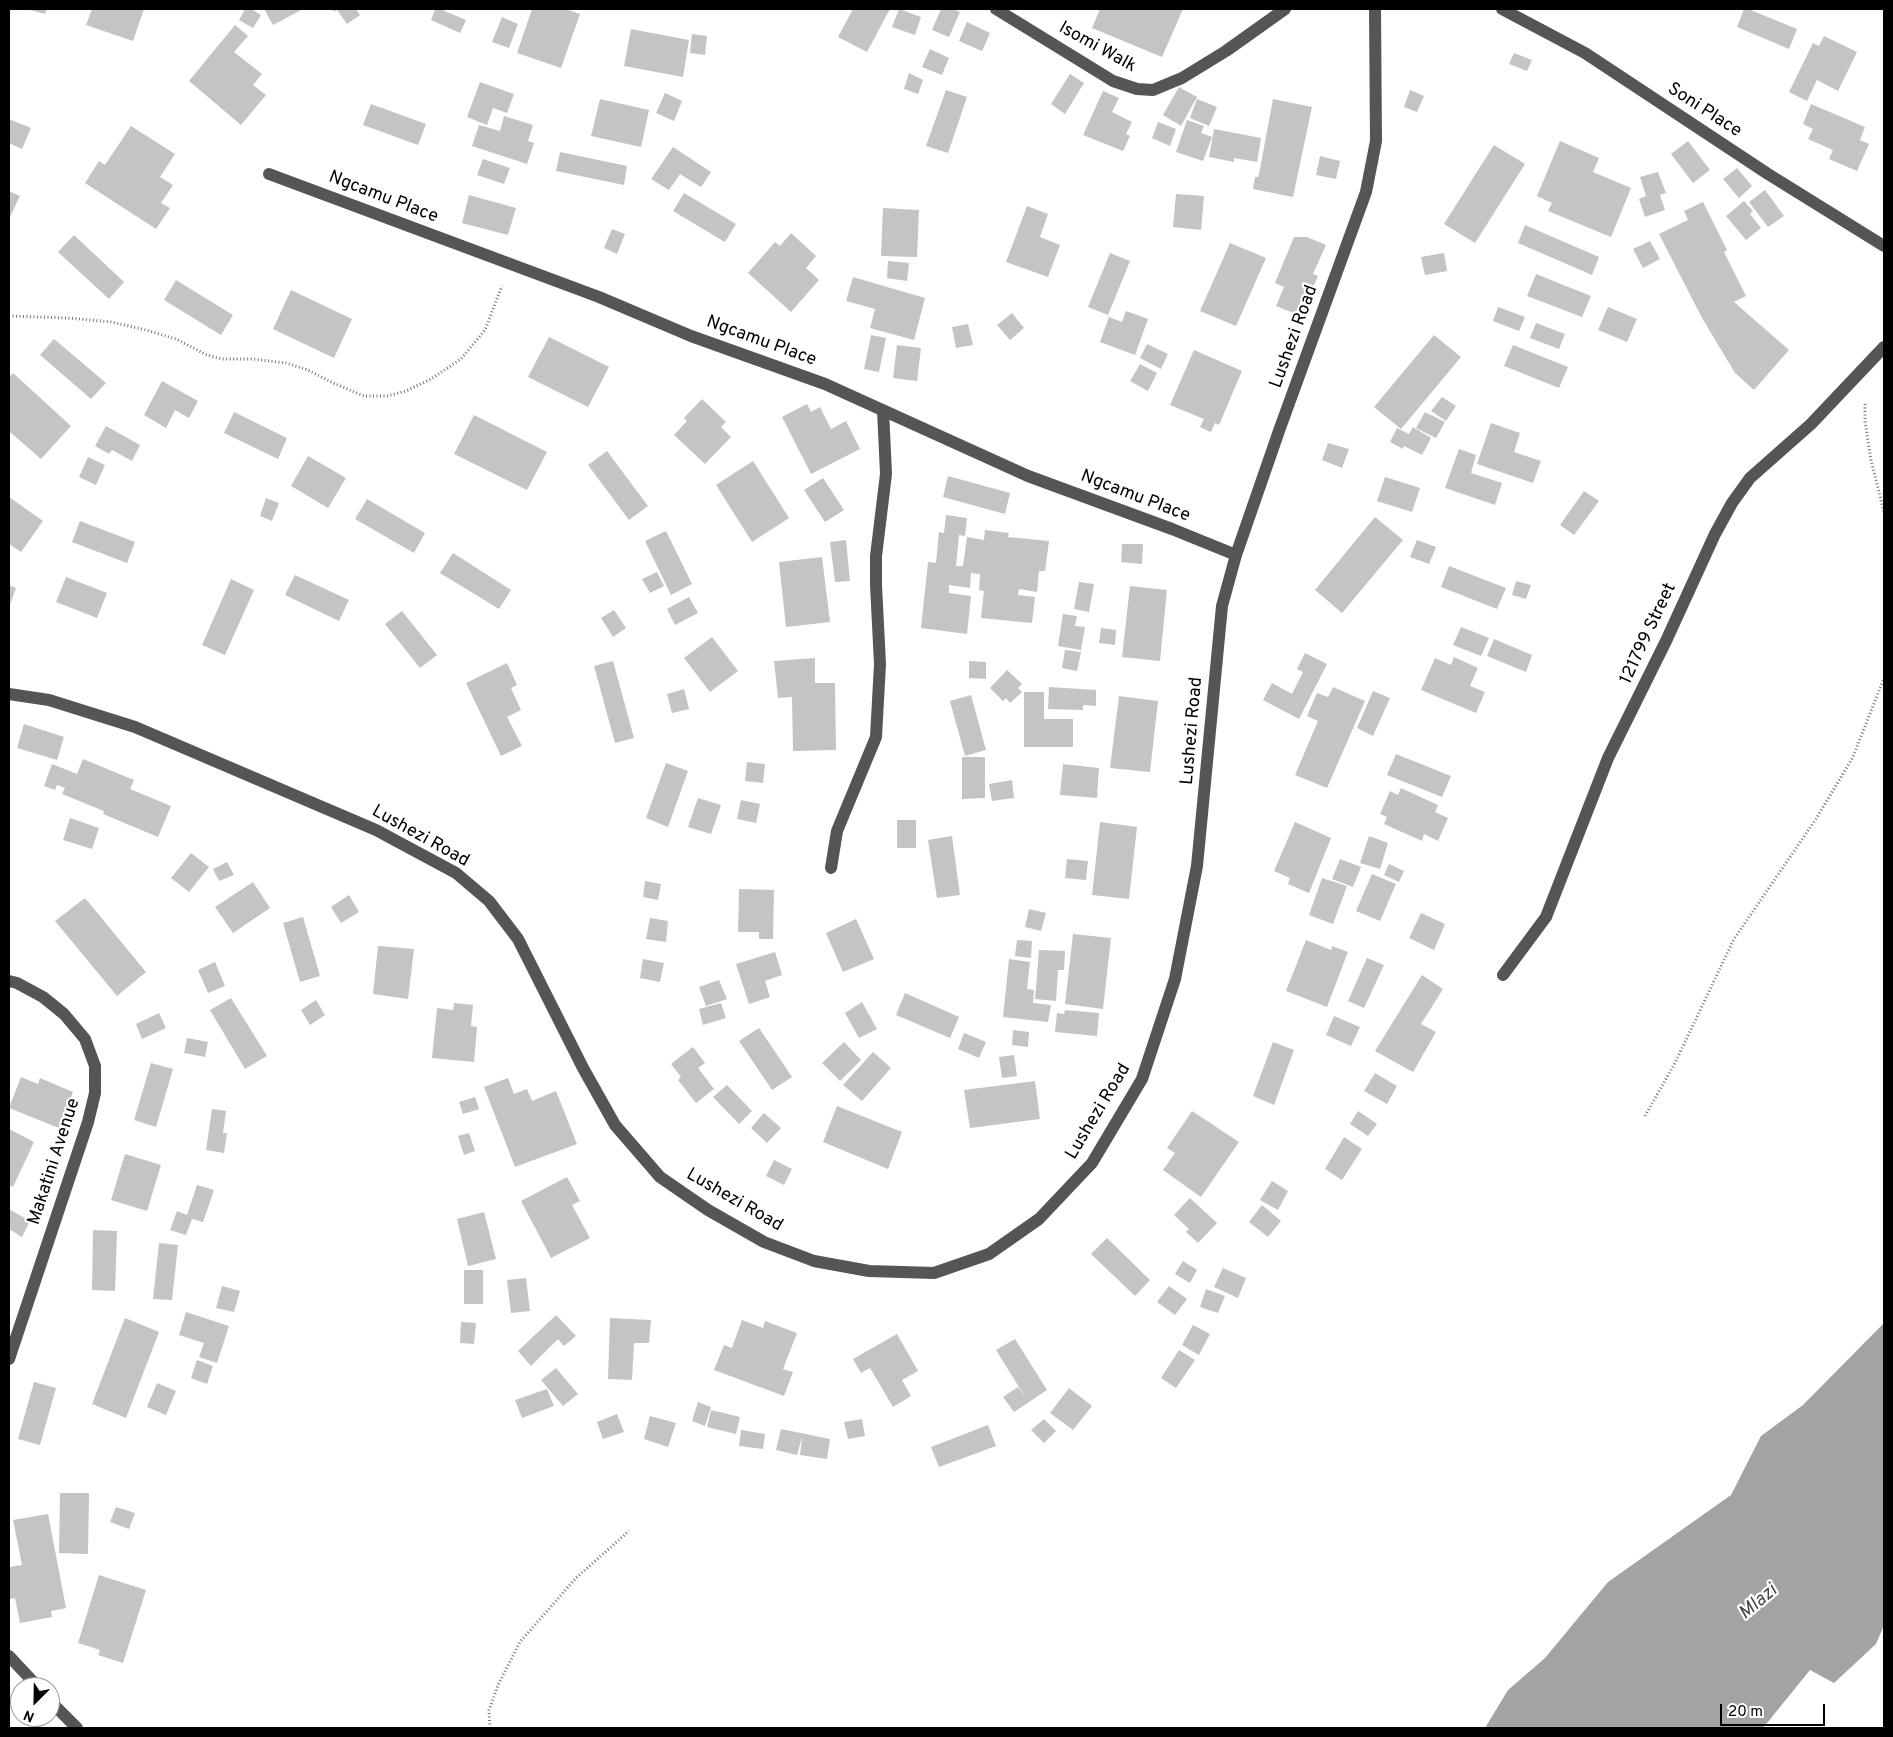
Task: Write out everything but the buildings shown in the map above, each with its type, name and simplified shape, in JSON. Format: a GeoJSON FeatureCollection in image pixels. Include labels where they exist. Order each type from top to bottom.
{"type":"FeatureCollection","features":[{"type":"Feature","properties":{"kind":"street","name":"Isomi Walk"},"geometry":{"type":"LineString","coordinates":[[996,9],[1113,81],[1137,89],[1153,90],[1182,78],[1285,9]]}},
{"type":"Feature","properties":{"kind":"street","name":"Lushezi Road"},"geometry":{"type":"LineString","coordinates":[[9,694],[49,700],[135,727],[376,830],[456,873],[489,901],[518,939],[583,1068],[615,1126],[660,1177],[708,1210],[764,1242],[814,1261],[869,1271],[934,1273],[989,1254],[1039,1219],[1092,1163],[1142,1079],[1175,979],[1197,866],[1222,606],[1236,556],[1283,420],[1366,192],[1376,141],[1375,9]]}},
{"type":"Feature","properties":{"kind":"street","name":"Soni Place"},"geometry":{"type":"LineString","coordinates":[[1502,9],[1585,54],[1768,174],[1884,246]]}},
{"type":"Feature","properties":{"kind":"street","name":"Ngcamu Place"},"geometry":{"type":"LineString","coordinates":[[269,174],[599,297],[691,336],[825,384],[1028,476],[1172,529],[1236,556]]}},
{"type":"Feature","properties":{"kind":"street","name":"121799 Street"},"geometry":{"type":"LineString","coordinates":[[1503,975],[1546,918],[1608,758],[1666,641],[1714,534],[1732,503],[1750,478],[1811,424],[1884,347]]}},
{"type":"Feature","properties":{"kind":"street"},"geometry":{"type":"LineString","coordinates":[[831,868],[837,831],[876,737],[880,664],[876,556],[886,474],[883,410]]}},
{"type":"Feature","properties":{"kind":"street","name":"Makatini Avenue"},"geometry":{"type":"LineString","coordinates":[[9,982],[17,983],[43,997],[64,1014],[85,1039],[95,1066],[95,1093],[88,1122],[9,1359]]}},
{"type":"Feature","properties":{"kind":"street"},"geometry":{"type":"LineString","coordinates":[[9,1656],[29,1677]]}},
{"type":"Feature","properties":{"kind":"street"},"geometry":{"type":"LineString","coordinates":[[60,1711],[77,1728]]}},
{"type":"Feature","properties":{"kind":"path"},"geometry":{"type":"LineString","coordinates":[[9,316],[111,322],[176,339],[207,355],[222,359],[253,359],[286,363],[308,370],[364,396],[387,396],[406,391],[431,379],[461,359],[485,330],[510,265]]}},
{"type":"Feature","properties":{"kind":"path"},"geometry":{"type":"LineString","coordinates":[[1866,366],[1865,421],[1871,460],[1884,512]]}},
{"type":"Feature","properties":{"kind":"path"},"geometry":{"type":"LineString","coordinates":[[1645,1116],[1675,1063],[1734,939],[1816,819],[1853,757],[1884,678]]}},
{"type":"Feature","properties":{"kind":"path"},"geometry":{"type":"LineString","coordinates":[[490,1728],[489,1710],[498,1685],[520,1642],[576,1578],[629,1531]]}},
{"type":"Feature","properties":{"kind":"water","name":"Mlazi"},"geometry":{"type":"Polygon","coordinates":[[[1884,1323],[1884,1625],[1876,1644],[1834,1683],[1810,1670],[1763,1728],[1485,1728],[1508,1690],[1545,1658],[1608,1582],[1731,1495],[1761,1436],[1803,1405],[1884,1323]]]}}]}
